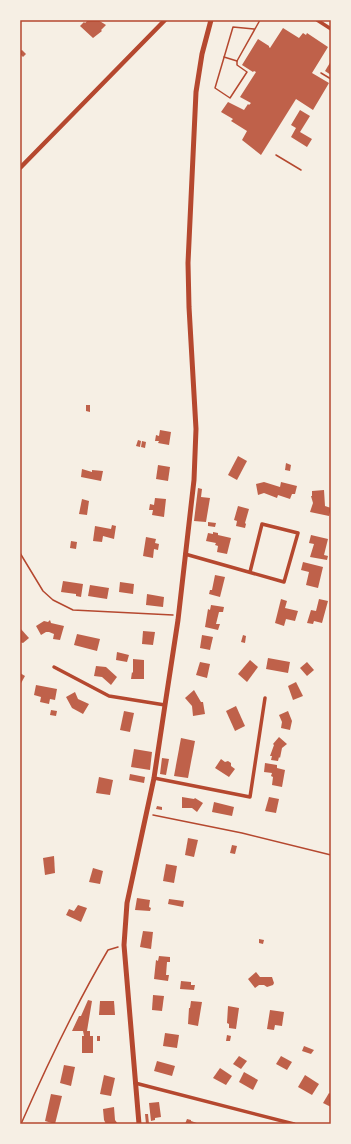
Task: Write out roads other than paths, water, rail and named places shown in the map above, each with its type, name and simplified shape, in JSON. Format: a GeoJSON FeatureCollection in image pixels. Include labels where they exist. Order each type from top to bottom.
{"type":"FeatureCollection","features":[{"type":"Feature","properties":{"kind":"main road"},"geometry":{"type":"LineString","coordinates":[[139,1124],[124,945],[128,903],[154,778],[165,706],[178,615],[194,480],[196,429],[188,263],[196,92],[202,54],[211,20]]}},
{"type":"Feature","properties":{"kind":"street"},"geometry":{"type":"LineString","coordinates":[[20,168],[165,20]]}},
{"type":"Feature","properties":{"kind":"street"},"geometry":{"type":"LineString","coordinates":[[207,20],[208,30]]}},
{"type":"Feature","properties":{"kind":"street"},"geometry":{"type":"LineString","coordinates":[[317,20],[331,29]]}},
{"type":"Feature","properties":{"kind":"street"},"geometry":{"type":"LineString","coordinates":[[185,554],[284,582],[298,533],[262,524],[250,572]]}},
{"type":"Feature","properties":{"kind":"street"},"geometry":{"type":"LineString","coordinates":[[54,667],[108,696],[165,706]]}},
{"type":"Feature","properties":{"kind":"street"},"geometry":{"type":"LineString","coordinates":[[154,778],[250,797],[264,698]]}},
{"type":"Feature","properties":{"kind":"street"},"geometry":{"type":"LineString","coordinates":[[135,1083],[294,1124]]}},
{"type":"Feature","properties":{"kind":"lane"},"geometry":{"type":"LineString","coordinates":[[254,29],[233,27],[215,88],[230,98],[247,72],[237,65],[237,61],[260,20]]}},
{"type":"Feature","properties":{"kind":"lane"},"geometry":{"type":"LineString","coordinates":[[224,56],[237,61]]}},
{"type":"Feature","properties":{"kind":"lane"},"geometry":{"type":"LineString","coordinates":[[321,73],[331,79]]}},
{"type":"Feature","properties":{"kind":"lane"},"geometry":{"type":"LineString","coordinates":[[276,155],[301,170]]}}]}
